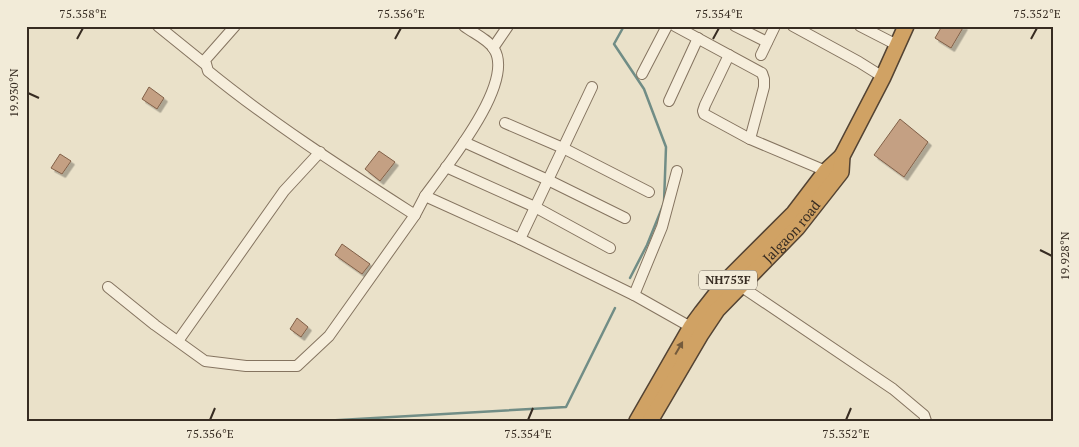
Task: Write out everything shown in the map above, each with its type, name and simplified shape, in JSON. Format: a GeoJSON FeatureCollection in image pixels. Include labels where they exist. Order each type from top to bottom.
{"type":"FeatureCollection","features":[{"type":"Feature","properties":{"kind":"highway","name":"Jalgaon road"},"geometry":{"type":"LineString","coordinates":[[642,420],[696,330],[717,310],[735,282],[802,221],[841,172],[842,156],[883,77],[906,26]]}},
{"type":"Feature","properties":{"kind":"highway","name":"NH753F"},"geometry":{"type":"LineString","coordinates":[[735,282],[794,213],[826,171],[842,156]]}},
{"type":"Feature","properties":{"kind":"street"},"geometry":{"type":"LineString","coordinates":[[158,26],[205,64],[208,71],[217,78],[320,152],[415,215]]}},
{"type":"Feature","properties":{"kind":"street"},"geometry":{"type":"LineString","coordinates":[[205,64],[205,60],[235,26]]}},
{"type":"Feature","properties":{"kind":"street"},"geometry":{"type":"LineString","coordinates":[[108,287],[205,361],[246,366],[297,366],[329,336],[415,215],[425,196],[464,142],[487,104],[495,85],[498,63],[493,48],[464,26]]}},
{"type":"Feature","properties":{"kind":"street"},"geometry":{"type":"LineString","coordinates":[[493,48],[508,26]]}},
{"type":"Feature","properties":{"kind":"street"},"geometry":{"type":"LineString","coordinates":[[642,74],[667,26]]}},
{"type":"Feature","properties":{"kind":"street"},"geometry":{"type":"LineString","coordinates":[[675,26],[758,70],[764,79],[764,87],[750,139]]}},
{"type":"Feature","properties":{"kind":"street"},"geometry":{"type":"LineString","coordinates":[[734,26],[767,42]]}},
{"type":"Feature","properties":{"kind":"street"},"geometry":{"type":"LineString","coordinates":[[761,55],[775,26]]}},
{"type":"Feature","properties":{"kind":"street"},"geometry":{"type":"LineString","coordinates":[[793,26],[883,77]]}},
{"type":"Feature","properties":{"kind":"street"},"geometry":{"type":"LineString","coordinates":[[860,26],[897,45]]}},
{"type":"Feature","properties":{"kind":"street"},"geometry":{"type":"LineString","coordinates":[[669,101],[698,38]]}},
{"type":"Feature","properties":{"kind":"street"},"geometry":{"type":"LineString","coordinates":[[729,55],[703,111],[706,116],[750,139],[826,171]]}},
{"type":"Feature","properties":{"kind":"street"},"geometry":{"type":"LineString","coordinates":[[520,239],[592,87]]}},
{"type":"Feature","properties":{"kind":"street"},"geometry":{"type":"LineString","coordinates":[[506,122],[649,192]]}},
{"type":"Feature","properties":{"kind":"street"},"geometry":{"type":"LineString","coordinates":[[464,142],[625,218]]}},
{"type":"Feature","properties":{"kind":"street"},"geometry":{"type":"LineString","coordinates":[[178,341],[284,190],[320,152]]}},
{"type":"Feature","properties":{"kind":"street"},"geometry":{"type":"LineString","coordinates":[[446,166],[535,207],[610,248]]}},
{"type":"Feature","properties":{"kind":"street"},"geometry":{"type":"LineString","coordinates":[[634,295],[662,227],[677,171]]}},
{"type":"Feature","properties":{"kind":"street"},"geometry":{"type":"LineString","coordinates":[[425,196],[520,239],[634,295],[696,330]]}},
{"type":"Feature","properties":{"kind":"street"},"geometry":{"type":"LineString","coordinates":[[735,282],[893,389],[924,414],[926,421]]}},
{"type":"Feature","properties":{"kind":"building"},"geometry":{"type":"Polygon","coordinates":[[[942,26],[964,26],[951,48],[935,38],[942,26]]]}},
{"type":"Feature","properties":{"kind":"building"},"geometry":{"type":"Polygon","coordinates":[[[149,87],[164,98],[157,109],[142,99],[149,87]]]}},
{"type":"Feature","properties":{"kind":"building"},"geometry":{"type":"Polygon","coordinates":[[[900,119],[928,142],[904,177],[874,155],[900,119]]]}},
{"type":"Feature","properties":{"kind":"building"},"geometry":{"type":"Polygon","coordinates":[[[379,151],[395,162],[380,181],[365,169],[379,151]]]}},
{"type":"Feature","properties":{"kind":"building"},"geometry":{"type":"Polygon","coordinates":[[[60,154],[71,161],[62,174],[51,168],[60,154]]]}},
{"type":"Feature","properties":{"kind":"building"},"geometry":{"type":"Polygon","coordinates":[[[342,244],[370,264],[362,274],[335,255],[342,244]]]}},
{"type":"Feature","properties":{"kind":"building"},"geometry":{"type":"Polygon","coordinates":[[[297,318],[308,327],[301,337],[290,329],[297,318]]]}},
{"type":"Feature","properties":{"kind":"waterway"},"geometry":{"type":"LineString","coordinates":[[624,26],[614,44],[644,89],[666,147],[664,203],[647,245],[630,278]]}},
{"type":"Feature","properties":{"kind":"waterway"},"geometry":{"type":"LineString","coordinates":[[322,421],[566,407],[615,308]]}}]}
